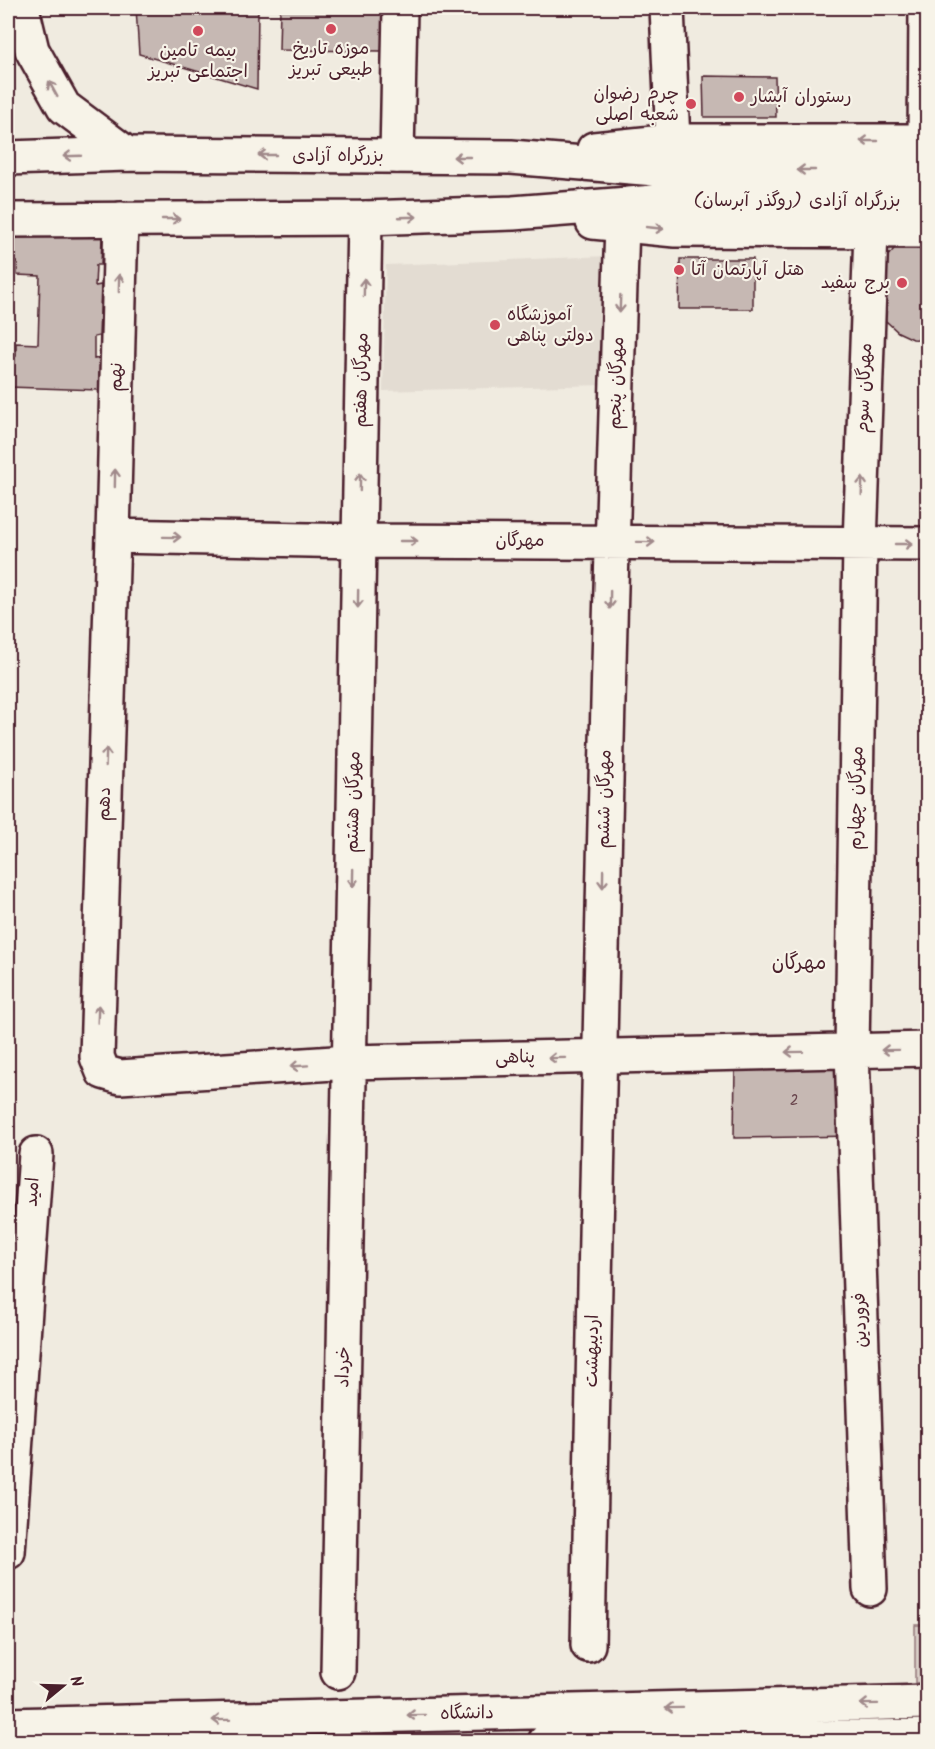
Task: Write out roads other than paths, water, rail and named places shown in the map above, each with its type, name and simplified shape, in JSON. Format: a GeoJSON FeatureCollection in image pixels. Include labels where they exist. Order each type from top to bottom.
{"type":"FeatureCollection","features":[{"type":"Feature","properties":{"kind":"main road"},"geometry":{"type":"LineString","coordinates":[[22,8],[32,50],[64,107],[127,154]]}},
{"type":"Feature","properties":{"kind":"main road"},"geometry":{"type":"LineString","coordinates":[[397,156],[400,8]]}},
{"type":"Feature","properties":{"kind":"main road"},"geometry":{"type":"LineString","coordinates":[[513,213],[669,170],[667,8]]}},
{"type":"Feature","properties":{"kind":"main road"},"geometry":{"type":"LineString","coordinates":[[926,8],[927,151]]}},
{"type":"Feature","properties":{"kind":"main road","name":"بزرگراه آزادی (روگذر آبرسان)"},"geometry":{"type":"LineString","coordinates":[[669,170],[927,151]]}},
{"type":"Feature","properties":{"kind":"main road","name":"بزرگراه آزادی"},"geometry":{"type":"LineString","coordinates":[[8,158],[127,154],[511,157],[669,170]]}},
{"type":"Feature","properties":{"kind":"main road","name":"بزرگراه آزادی (روگذر آبرسان)"},"geometry":{"type":"LineString","coordinates":[[669,170],[927,201]]}},
{"type":"Feature","properties":{"kind":"main road"},"geometry":{"type":"LineString","coordinates":[[8,220],[365,218],[513,213],[675,230],[927,231]]}},
{"type":"Feature","properties":{"kind":"main road","name":"مهرگان هفتم"},"geometry":{"type":"LineString","coordinates":[[359,541],[365,218]]}},
{"type":"Feature","properties":{"kind":"main road","name":"نهم"},"geometry":{"type":"LineString","coordinates":[[113,536],[121,219]]}},
{"type":"Feature","properties":{"kind":"main road","name":"مهرگان پنجم"},"geometry":{"type":"LineString","coordinates":[[612,541],[622,225]]}},
{"type":"Feature","properties":{"kind":"main road","name":"مهرگان سوم"},"geometry":{"type":"LineString","coordinates":[[860,544],[870,231]]}},
{"type":"Feature","properties":{"kind":"main road","name":"مهرگان"},"geometry":{"type":"LineString","coordinates":[[113,536],[359,541],[927,544]]}},
{"type":"Feature","properties":{"kind":"main road","name":"دهم"},"geometry":{"type":"LineString","coordinates":[[103,1072],[97,1057],[113,536]]}},
{"type":"Feature","properties":{"kind":"main road","name":"مهرگان هشتم"},"geometry":{"type":"LineString","coordinates":[[349,1062],[359,541]]}},
{"type":"Feature","properties":{"kind":"main road","name":"مهرگان ششم"},"geometry":{"type":"LineString","coordinates":[[599,1057],[612,541]]}},
{"type":"Feature","properties":{"kind":"main road","name":"مهرگان چهارم"},"geometry":{"type":"LineString","coordinates":[[852,1051],[860,544]]}},
{"type":"Feature","properties":{"kind":"main road","name":"پناهی"},"geometry":{"type":"LineString","coordinates":[[103,1072],[120,1077],[349,1062],[927,1049]]}},
{"type":"Feature","properties":{"kind":"main road","name":"فروردین"},"geometry":{"type":"LineString","coordinates":[[852,1051],[870,1588]]}},
{"type":"Feature","properties":{"kind":"main road","name":"اردیبهشت"},"geometry":{"type":"LineString","coordinates":[[588,1645],[599,1057]]}},
{"type":"Feature","properties":{"kind":"main road","name":"خرداد"},"geometry":{"type":"LineString","coordinates":[[338,1672],[349,1062]]}},
{"type":"Feature","properties":{"kind":"main road","name":"امید"},"geometry":{"type":"LineString","coordinates":[[8,1552],[36,1154]]}},
{"type":"Feature","properties":{"kind":"main road","name":"دانشگاه"},"geometry":{"type":"LineString","coordinates":[[8,1725],[927,1702]]}},
{"type":"Feature","properties":{"kind":"main road"},"geometry":{"type":"LineString","coordinates":[[545,1742],[927,1736]]}},
{"type":"Feature","properties":{"kind":"place","name":"موزه تاریخ طبیعی تبریز"},"geometry":{"type":"Point","coordinates":[331,29]}},
{"type":"Feature","properties":{"kind":"place","name":"بیمه تامین اجتماعی تبریز"},"geometry":{"type":"Point","coordinates":[198,31]}},
{"type":"Feature","properties":{"kind":"place","name":"رستوران آبشار"},"geometry":{"type":"Point","coordinates":[739,97]}},
{"type":"Feature","properties":{"kind":"place","name":"چرم رضوان شعبه اصلی"},"geometry":{"type":"Point","coordinates":[691,104]}},
{"type":"Feature","properties":{"kind":"place","name":"هتل آپارتمان آتا"},"geometry":{"type":"Point","coordinates":[679,270]}},
{"type":"Feature","properties":{"kind":"place","name":"برج سفید"},"geometry":{"type":"Point","coordinates":[902,283]}},
{"type":"Feature","properties":{"kind":"place","name":"آموزشگاه دولتی پناهی"},"geometry":{"type":"Point","coordinates":[495,325]}},
{"type":"Feature","properties":{"kind":"district","name":"مهرگان"},"geometry":{"type":"Point","coordinates":[799,964]}}]}
